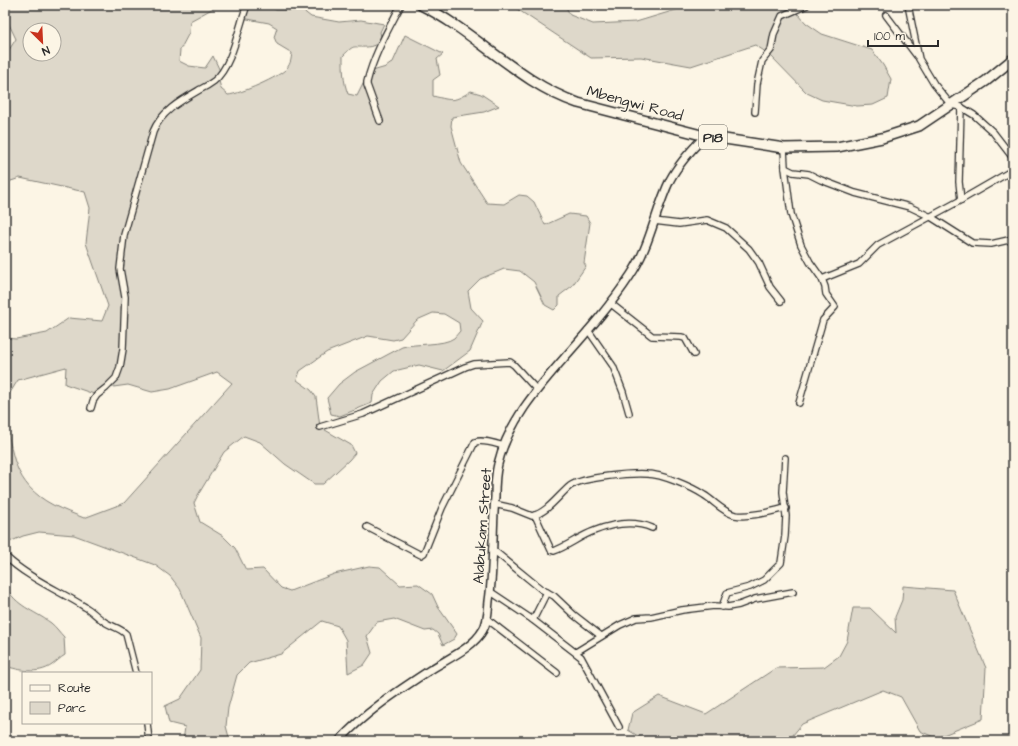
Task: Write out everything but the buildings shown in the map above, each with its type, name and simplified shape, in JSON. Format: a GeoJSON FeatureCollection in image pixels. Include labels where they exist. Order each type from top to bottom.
{"type":"FeatureCollection","features":[{"type":"Feature","properties":{"kind":"main road","name":"Mbengwi Road"},"geometry":{"type":"LineString","coordinates":[[421,5],[465,32],[506,63],[560,97],[705,136],[784,148],[837,147],[882,138],[919,126],[956,106],[1013,59]]}},
{"type":"Feature","properties":{"kind":"street"},"geometry":{"type":"LineString","coordinates":[[91,408],[97,395],[116,378],[120,367],[123,349],[125,297],[120,269],[124,235],[155,125],[179,102],[215,81],[233,50],[246,5]]}},
{"type":"Feature","properties":{"kind":"street"},"geometry":{"type":"LineString","coordinates":[[380,121],[367,82],[377,53],[391,21],[401,5]]}},
{"type":"Feature","properties":{"kind":"street"},"geometry":{"type":"LineString","coordinates":[[755,112],[757,84],[762,61],[771,50],[774,34],[782,16],[807,5]]}},
{"type":"Feature","properties":{"kind":"street"},"geometry":{"type":"LineString","coordinates":[[908,5],[919,59]]}},
{"type":"Feature","properties":{"kind":"street"},"geometry":{"type":"LineString","coordinates":[[886,15],[919,59],[934,84],[956,106],[974,115],[993,132],[1013,158]]}},
{"type":"Feature","properties":{"kind":"street"},"geometry":{"type":"LineString","coordinates":[[956,106],[961,200]]}},
{"type":"Feature","properties":{"kind":"street","name":"Alabukam Street"},"geometry":{"type":"LineString","coordinates":[[339,741],[352,726],[395,693],[468,647],[485,628],[491,592],[496,474],[504,446],[521,412],[537,390],[610,304],[631,275],[648,239],[671,179],[687,156],[705,136]]}},
{"type":"Feature","properties":{"kind":"street"},"geometry":{"type":"LineString","coordinates":[[784,148],[791,214],[800,245],[822,279],[826,294],[835,307],[823,320],[799,403]]}},
{"type":"Feature","properties":{"kind":"street"},"geometry":{"type":"LineString","coordinates":[[785,168],[793,172],[809,174],[855,193],[910,207],[931,217],[972,243],[991,244],[1013,238]]}},
{"type":"Feature","properties":{"kind":"street"},"geometry":{"type":"LineString","coordinates":[[822,279],[859,264],[878,245],[931,217],[1013,170]]}},
{"type":"Feature","properties":{"kind":"street"},"geometry":{"type":"LineString","coordinates":[[654,221],[679,224],[707,220],[726,228],[749,249],[759,263],[767,281],[781,301]]}},
{"type":"Feature","properties":{"kind":"street"},"geometry":{"type":"LineString","coordinates":[[610,304],[652,336],[685,338],[694,354]]}},
{"type":"Feature","properties":{"kind":"street"},"geometry":{"type":"LineString","coordinates":[[588,330],[613,366],[629,413]]}},
{"type":"Feature","properties":{"kind":"street"},"geometry":{"type":"LineString","coordinates":[[320,427],[363,414],[439,378],[474,364],[510,362],[537,390]]}},
{"type":"Feature","properties":{"kind":"street"},"geometry":{"type":"LineString","coordinates":[[366,527],[421,555],[424,553],[442,508],[475,442],[483,441],[504,446]]}},
{"type":"Feature","properties":{"kind":"street"},"geometry":{"type":"LineString","coordinates":[[722,607],[727,594],[750,587],[764,580],[782,563],[786,508],[784,492],[784,458]]}},
{"type":"Feature","properties":{"kind":"street"},"geometry":{"type":"LineString","coordinates":[[494,504],[512,508],[532,516],[549,506],[575,483],[606,477],[649,474],[683,483],[704,494],[724,510],[734,515],[747,516],[786,508]]}},
{"type":"Feature","properties":{"kind":"street"},"geometry":{"type":"LineString","coordinates":[[535,515],[551,550],[554,551],[593,531],[612,526],[627,523],[642,524],[652,528]]}},
{"type":"Feature","properties":{"kind":"street"},"geometry":{"type":"LineString","coordinates":[[492,549],[541,589],[554,596],[574,615],[602,636]]}},
{"type":"Feature","properties":{"kind":"street"},"geometry":{"type":"LineString","coordinates":[[5,556],[13,564],[84,606],[103,621],[122,630],[126,634],[136,672]]}},
{"type":"Feature","properties":{"kind":"street"},"geometry":{"type":"LineString","coordinates":[[491,592],[533,620],[576,652],[586,666],[619,727]]}},
{"type":"Feature","properties":{"kind":"street"},"geometry":{"type":"LineString","coordinates":[[533,620],[547,592]]}},
{"type":"Feature","properties":{"kind":"street"},"geometry":{"type":"LineString","coordinates":[[576,652],[620,625],[636,618],[651,617],[682,610],[739,605],[754,599],[793,592]]}},
{"type":"Feature","properties":{"kind":"street"},"geometry":{"type":"LineString","coordinates":[[487,619],[557,673]]}},
{"type":"Feature","properties":{"kind":"street"},"geometry":{"type":"LineString","coordinates":[[147,724],[149,741]]}},
{"type":"Feature","properties":{"kind":"green space"},"geometry":{"type":"Polygon","coordinates":[[[5,5],[219,5],[190,21],[189,33],[180,50],[179,61],[189,66],[205,68],[213,56],[221,73],[219,81],[221,89],[228,95],[250,88],[277,76],[287,68],[291,59],[292,53],[277,44],[274,37],[277,28],[269,23],[242,18],[247,5],[267,5],[276,10],[302,10],[311,17],[339,22],[361,20],[384,24],[380,32],[382,41],[367,47],[354,47],[343,56],[344,80],[348,94],[357,96],[369,72],[386,67],[393,62],[405,35],[443,54],[437,59],[440,75],[433,80],[433,96],[453,100],[471,91],[481,94],[499,106],[484,112],[452,117],[451,126],[461,163],[487,203],[504,204],[519,195],[527,196],[534,202],[545,225],[569,214],[586,216],[590,223],[584,263],[586,266],[572,286],[559,296],[559,305],[554,310],[545,305],[534,282],[520,271],[504,269],[480,279],[468,291],[471,308],[483,321],[470,351],[443,371],[419,365],[394,371],[382,381],[373,395],[372,403],[340,416],[331,414],[327,398],[339,384],[355,372],[402,347],[449,341],[454,338],[460,331],[459,323],[444,314],[433,313],[417,320],[401,338],[393,340],[368,336],[327,352],[300,371],[297,380],[311,390],[316,397],[320,427],[351,445],[355,453],[323,484],[314,484],[285,464],[260,442],[244,436],[224,452],[194,503],[200,522],[223,536],[235,548],[246,570],[263,569],[281,588],[290,591],[334,574],[369,566],[380,567],[400,585],[418,584],[432,594],[438,607],[457,634],[454,639],[443,645],[438,634],[433,630],[425,631],[394,619],[377,622],[367,636],[372,653],[364,665],[348,673],[346,640],[338,626],[322,621],[281,654],[249,663],[237,675],[228,708],[226,726],[230,741],[183,741],[185,727],[169,723],[165,706],[180,699],[200,670],[201,638],[180,589],[170,576],[155,565],[74,535],[39,532],[23,536],[5,544],[5,413],[13,454],[22,477],[40,497],[53,505],[84,518],[124,503],[232,383],[217,372],[170,389],[152,392],[128,385],[106,388],[97,395],[65,384],[66,367],[18,380],[5,401],[5,338],[16,339],[47,333],[69,318],[102,321],[108,306],[86,243],[90,208],[85,192],[20,178],[5,183],[5,56],[16,39],[5,16],[5,5]]]}},
{"type":"Feature","properties":{"kind":"green space"},"geometry":{"type":"Polygon","coordinates":[[[511,5],[565,5],[570,15],[593,24],[636,22],[692,5],[790,5],[806,23],[822,34],[872,50],[891,79],[888,98],[873,105],[857,106],[822,100],[807,93],[769,54],[755,45],[691,66],[641,57],[591,58],[511,5]]]}},
{"type":"Feature","properties":{"kind":"green space"},"geometry":{"type":"Polygon","coordinates":[[[5,586],[20,604],[55,626],[64,637],[65,655],[47,668],[28,671],[5,666],[5,586]]]}},
{"type":"Feature","properties":{"kind":"green space"},"geometry":{"type":"Polygon","coordinates":[[[903,586],[953,590],[986,668],[983,719],[936,738],[920,731],[901,697],[883,690],[802,724],[788,741],[650,741],[643,739],[628,730],[632,713],[659,696],[706,714],[776,668],[824,667],[839,656],[847,641],[853,608],[870,608],[896,633],[895,617],[902,600],[903,586]]]}}]}
